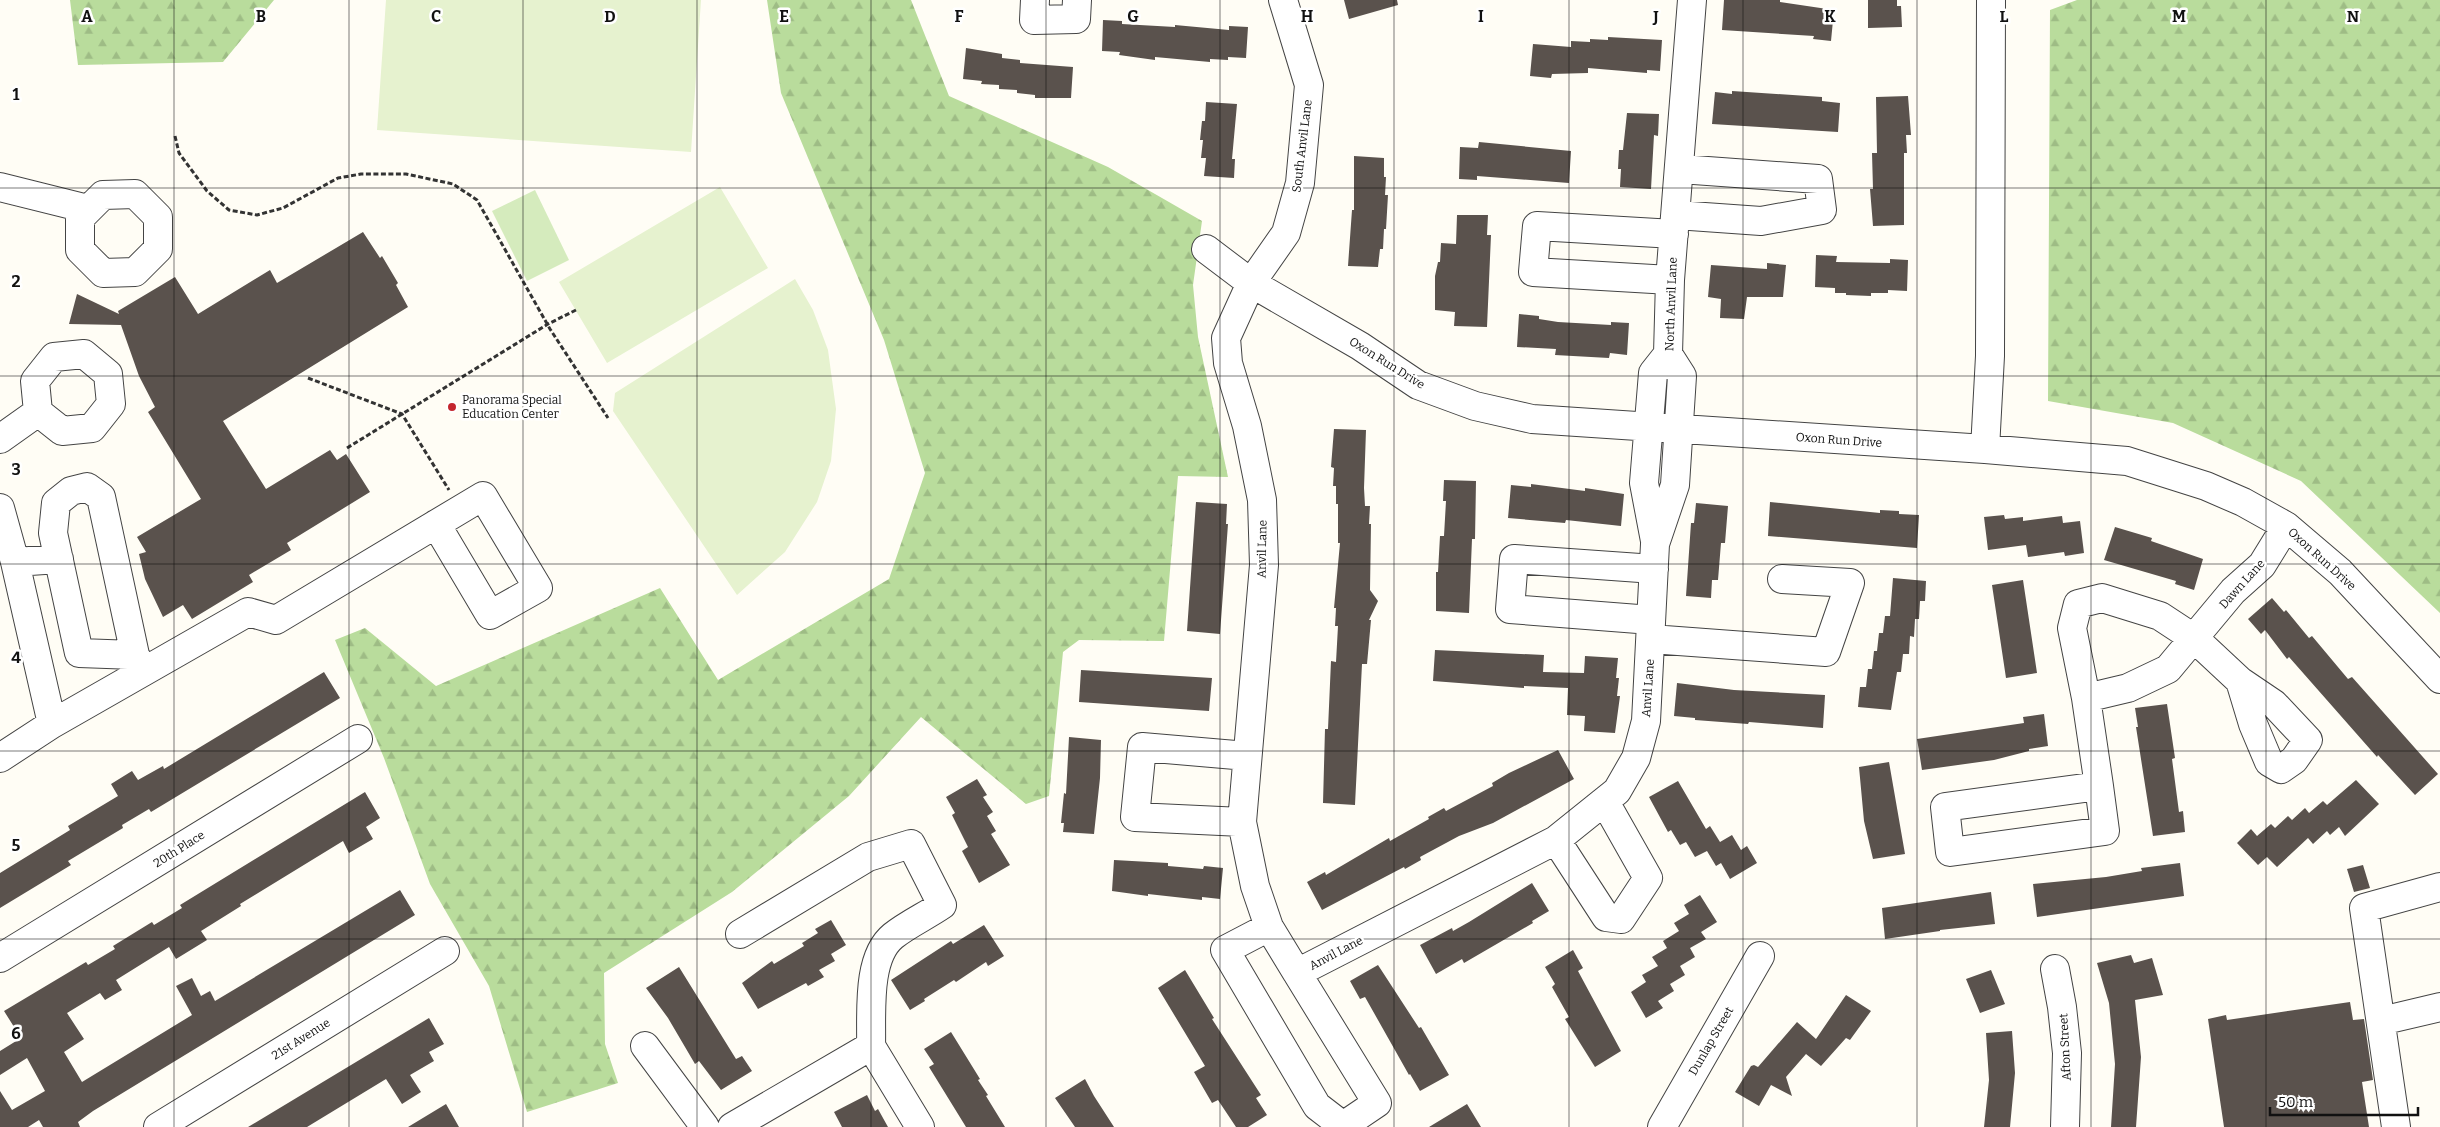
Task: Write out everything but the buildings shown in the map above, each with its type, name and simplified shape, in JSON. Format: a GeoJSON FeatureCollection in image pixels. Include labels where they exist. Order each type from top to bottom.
{"type":"FeatureCollection","features":[{"type":"Feature","properties":{"kind":"street"},"geometry":{"type":"LineString","coordinates":[[1035,0],[1034,20],[1076,19],[1077,0]]}},
{"type":"Feature","properties":{"kind":"street","name":"South Anvil Lane"},"geometry":{"type":"LineString","coordinates":[[1250,283],[1286,233],[1300,183],[1308,85],[1283,0]]}},
{"type":"Feature","properties":{"kind":"street","name":"North Anvil Lane"},"geometry":{"type":"LineString","coordinates":[[1678,430],[1682,376],[1668,354],[1670,280],[1692,0]]}},
{"type":"Feature","properties":{"kind":"street"},"geometry":{"type":"LineString","coordinates":[[1985,449],[1990,356],[1991,0]]}},
{"type":"Feature","properties":{"kind":"street"},"geometry":{"type":"LineString","coordinates":[[1670,280],[1533,272],[1537,226],[1761,221],[1822,210],[1818,179],[1680,168]]}},
{"type":"Feature","properties":{"kind":"street"},"geometry":{"type":"LineString","coordinates":[[0,186],[88,209]]}},
{"type":"Feature","properties":{"kind":"street","name":"Oxon Run Drive"},"geometry":{"type":"LineString","coordinates":[[1206,249],[1250,283],[1360,346],[1418,385],[1475,406],[1532,419],[1985,449],[2127,461],[2206,486],[2243,502],[2286,526],[2340,572],[2440,679]]}},
{"type":"Feature","properties":{"kind":"street","name":"Anvil Lane"},"geometry":{"type":"LineString","coordinates":[[1250,283],[1226,338],[1228,363],[1247,426],[1262,500],[1264,566],[1242,822],[1255,886],[1269,927],[1297,973],[1556,840],[1617,792],[1636,758],[1646,721],[1654,556],[1675,485],[1678,430]]}},
{"type":"Feature","properties":{"kind":"street"},"geometry":{"type":"LineString","coordinates":[[1668,354],[1653,373],[1644,483],[1654,556],[1514,559],[1510,609],[1826,652],[1850,583],[1782,579]]}},
{"type":"Feature","properties":{"kind":"street"},"geometry":{"type":"LineString","coordinates":[[0,439],[38,412]]}},
{"type":"Feature","properties":{"kind":"street"},"geometry":{"type":"LineString","coordinates":[[87,487],[101,497],[139,663],[80,652],[53,533],[56,503],[71,491],[87,487]]}},
{"type":"Feature","properties":{"kind":"street"},"geometry":{"type":"LineString","coordinates":[[0,758],[139,663],[248,612],[276,620],[459,510],[483,496],[538,588],[490,615],[436,524]]}},
{"type":"Feature","properties":{"kind":"street"},"geometry":{"type":"LineString","coordinates":[[0,508],[15,562],[52,724]]}},
{"type":"Feature","properties":{"kind":"street","name":"Dawn Lane"},"geometry":{"type":"LineString","coordinates":[[2086,698],[2128,688],[2168,669],[2234,591],[2262,565],[2286,526]]}},
{"type":"Feature","properties":{"kind":"street"},"geometry":{"type":"LineString","coordinates":[[15,562],[59,558]]}},
{"type":"Feature","properties":{"kind":"street"},"geometry":{"type":"LineString","coordinates":[[2099,786],[1945,807],[1950,852],[2105,831],[2099,786],[2086,698],[2072,628],[2078,604],[2102,598],[2160,616],[2195,638],[2240,681]]}},
{"type":"Feature","properties":{"kind":"street","name":"20th Place"},"geometry":{"type":"LineString","coordinates":[[0,958],[358,739]]}},
{"type":"Feature","properties":{"kind":"street"},"geometry":{"type":"LineString","coordinates":[[1242,822],[1135,817],[1142,747],[1247,756]]}},
{"type":"Feature","properties":{"kind":"street"},"geometry":{"type":"LineString","coordinates":[[1556,840],[1606,917],[1621,919],[1648,878],[1605,802]]}},
{"type":"Feature","properties":{"kind":"street"},"geometry":{"type":"LineString","coordinates":[[740,934],[868,858],[911,844],[942,906],[892,937],[885,945],[876,966],[873,980],[871,1046],[920,1127]]}},
{"type":"Feature","properties":{"kind":"street"},"geometry":{"type":"LineString","coordinates":[[2396,1127],[2364,908],[2440,887]]}},
{"type":"Feature","properties":{"kind":"street"},"geometry":{"type":"LineString","coordinates":[[1269,927],[1225,950],[1317,1106],[1343,1126],[1377,1103],[1297,973]]}},
{"type":"Feature","properties":{"kind":"street","name":"21st Avenue"},"geometry":{"type":"LineString","coordinates":[[158,1127],[445,950]]}},
{"type":"Feature","properties":{"kind":"street","name":"Dunlap Street"},"geometry":{"type":"LineString","coordinates":[[1662,1127],[1760,956]]}},
{"type":"Feature","properties":{"kind":"street","name":"Afton Street"},"geometry":{"type":"LineString","coordinates":[[2055,969],[2062,1007],[2067,1053],[2065,1127]]}},
{"type":"Feature","properties":{"kind":"street"},"geometry":{"type":"LineString","coordinates":[[2381,1021],[2440,1007]]}},
{"type":"Feature","properties":{"kind":"street"},"geometry":{"type":"LineString","coordinates":[[645,1046],[706,1127]]}},
{"type":"Feature","properties":{"kind":"street"},"geometry":{"type":"LineString","coordinates":[[732,1127],[871,1046]]}},
{"type":"Feature","properties":{"kind":"path"},"geometry":{"type":"LineString","coordinates":[[175,136],[180,153],[207,192],[228,210],[257,214],[282,208],[338,178],[361,174],[406,174],[453,184],[477,200],[548,324],[608,418]]}},
{"type":"Feature","properties":{"kind":"path"},"geometry":{"type":"LineString","coordinates":[[347,448],[548,324],[576,310]]}},
{"type":"Feature","properties":{"kind":"path"},"geometry":{"type":"LineString","coordinates":[[308,378],[402,414],[448,487],[459,510]]}},
{"type":"Feature","properties":{"kind":"green space"},"geometry":{"type":"Polygon","coordinates":[[[70,0],[274,0],[223,62],[78,65],[70,0]]]}},
{"type":"Feature","properties":{"kind":"green space"},"geometry":{"type":"Polygon","coordinates":[[[386,0],[701,0],[691,152],[377,130],[386,0]]]}},
{"type":"Feature","properties":{"kind":"green space"},"geometry":{"type":"Polygon","coordinates":[[[767,0],[911,0],[949,96],[1108,167],[1202,221],[1193,285],[1198,337],[1228,477],[1178,476],[1164,641],[1079,640],[1063,652],[1049,796],[1026,804],[921,717],[849,796],[732,892],[604,973],[605,1044],[618,1083],[527,1112],[489,986],[430,884],[384,758],[335,640],[365,628],[436,686],[660,588],[718,680],[889,579],[925,473],[884,340],[781,93],[767,0]]]}},
{"type":"Feature","properties":{"kind":"green space"},"geometry":{"type":"Polygon","coordinates":[[[2077,0],[2440,0],[2440,613],[2301,481],[2173,423],[2048,401],[2050,10],[2077,0]]]}},
{"type":"Feature","properties":{"kind":"green space"},"geometry":{"type":"Polygon","coordinates":[[[720,187],[768,268],[607,363],[559,282],[720,187]]]}},
{"type":"Feature","properties":{"kind":"green space"},"geometry":{"type":"Polygon","coordinates":[[[535,190],[569,260],[527,281],[492,211],[535,190]]]}},
{"type":"Feature","properties":{"kind":"green space"},"geometry":{"type":"Polygon","coordinates":[[[795,279],[813,310],[828,350],[836,409],[831,461],[817,502],[785,552],[737,595],[613,411],[615,393],[795,279]]]}},
{"type":"Feature","properties":{"kind":"place","name":"Panorama Special Education Center"},"geometry":{"type":"Point","coordinates":[452,407]}}]}
